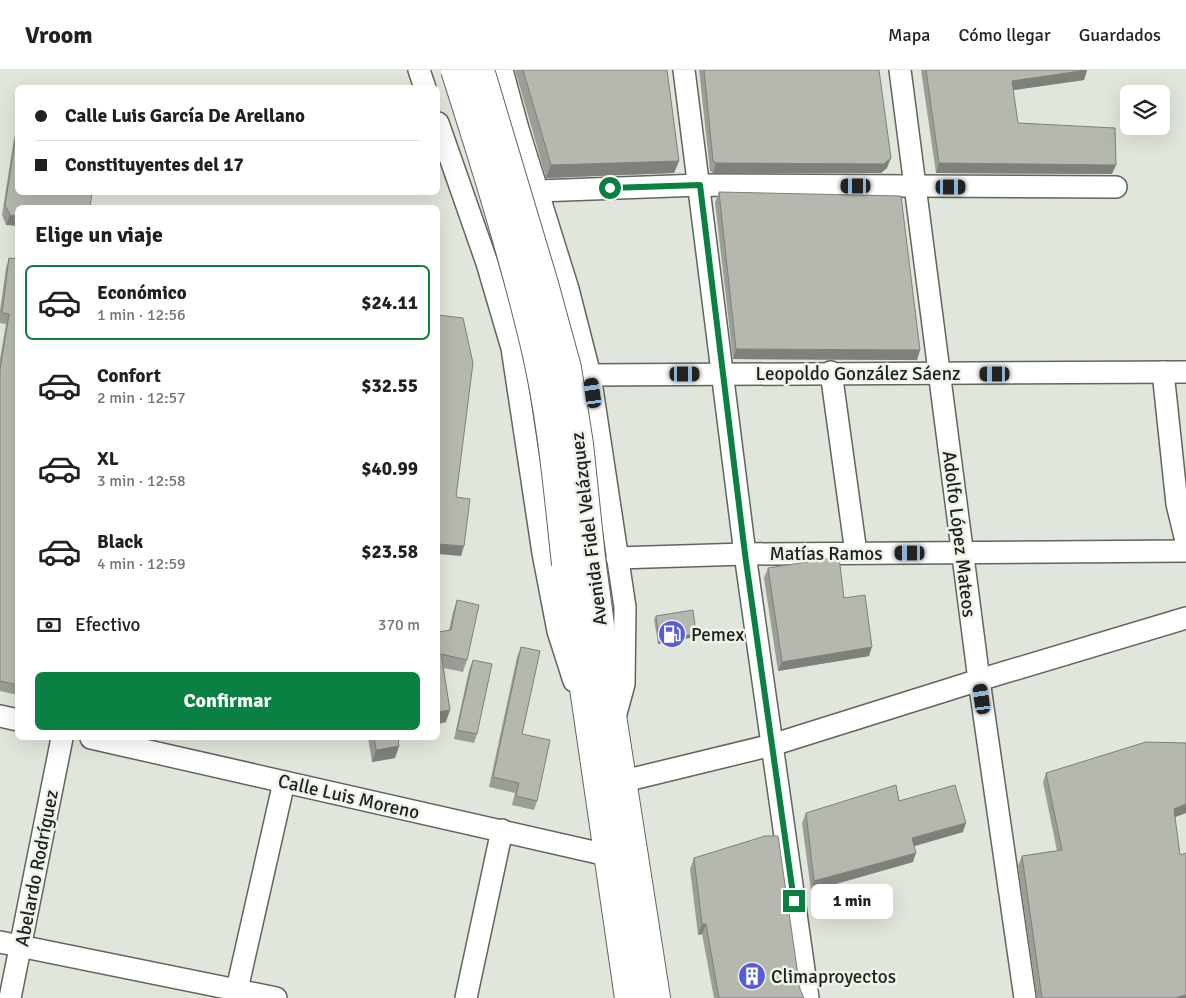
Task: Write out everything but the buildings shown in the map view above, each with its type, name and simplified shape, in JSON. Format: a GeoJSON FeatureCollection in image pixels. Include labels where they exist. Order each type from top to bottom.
{"type":"FeatureCollection","features":[{"type":"Feature","properties":{"kind":"highway","name":"Avenida Fidel Velázquez"},"geometry":{"type":"LineString","coordinates":[[455,70],[488,175],[535,347],[554,453],[591,560],[585,703],[629,998]]}},
{"type":"Feature","properties":{"kind":"highway","name":"Avenida Fidel Velázquez"},"geometry":{"type":"LineString","coordinates":[[480,70],[567,368],[579,444],[591,560],[613,722],[624,780],[656,998]]}},
{"type":"Feature","properties":{"kind":"street"},"geometry":{"type":"LineString","coordinates":[[419,70],[424,85]]}},
{"type":"Feature","properties":{"kind":"street"},"geometry":{"type":"LineString","coordinates":[[502,70],[518,130],[568,289],[590,375],[591,560]]}},
{"type":"Feature","properties":{"kind":"street"},"geometry":{"type":"LineString","coordinates":[[684,70],[745,554],[808,998]]}},
{"type":"Feature","properties":{"kind":"street","name":"Adolfo López Mateos"},"geometry":{"type":"LineString","coordinates":[[900,70],[979,680],[1025,998]]}},
{"type":"Feature","properties":{"kind":"street"},"geometry":{"type":"LineString","coordinates":[[446,146],[452,129],[458,121],[475,112],[485,111],[504,116],[518,130]]}},
{"type":"Feature","properties":{"kind":"street"},"geometry":{"type":"LineString","coordinates":[[440,129],[487,263],[512,348],[543,553],[558,631],[570,668],[585,703]]}},
{"type":"Feature","properties":{"kind":"street"},"geometry":{"type":"LineString","coordinates":[[538,191],[700,185],[1116,187]]}},
{"type":"Feature","properties":{"kind":"street"},"geometry":{"type":"LineString","coordinates":[[831,372],[856,553]]}},
{"type":"Feature","properties":{"kind":"street","name":"Leopoldo González Sáenz"},"geometry":{"type":"LineString","coordinates":[[590,375],[831,372],[939,374],[1186,372]]}},
{"type":"Feature","properties":{"kind":"street"},"geometry":{"type":"LineString","coordinates":[[1163,372],[1177,504],[1186,541]]}},
{"type":"Feature","properties":{"kind":"street","name":"Matías Ramos"},"geometry":{"type":"LineString","coordinates":[[591,560],[745,554],[1186,551]]}},
{"type":"Feature","properties":{"kind":"street"},"geometry":{"type":"LineString","coordinates":[[624,780],[772,745],[1186,618]]}},
{"type":"Feature","properties":{"kind":"street"},"geometry":{"type":"LineString","coordinates":[[0,716],[15,719]]}},
{"type":"Feature","properties":{"kind":"street","name":"Abelardo Rodríguez"},"geometry":{"type":"LineString","coordinates":[[10,998],[10,944],[61,740]]}},
{"type":"Feature","properties":{"kind":"street","name":"Calle Luis Moreno"},"geometry":{"type":"LineString","coordinates":[[100,740],[502,830],[608,856]]}},
{"type":"Feature","properties":{"kind":"street"},"geometry":{"type":"LineString","coordinates":[[236,994],[284,782]]}},
{"type":"Feature","properties":{"kind":"street"},"geometry":{"type":"LineString","coordinates":[[466,998],[502,830]]}},
{"type":"Feature","properties":{"kind":"street"},"geometry":{"type":"LineString","coordinates":[[10,944],[236,994],[276,998]]}},
{"type":"Feature","properties":{"kind":"place","name":"Pemex"},"geometry":{"type":"Point","coordinates":[672,634]}},
{"type":"Feature","properties":{"kind":"place","name":"Climaproyectos"},"geometry":{"type":"Point","coordinates":[752,976]}},
{"type":"Feature","properties":{"kind":"route"},"geometry":{"type":"LineString","coordinates":[[610,188],[700,185],[745,554],[794,901]]}}]}
